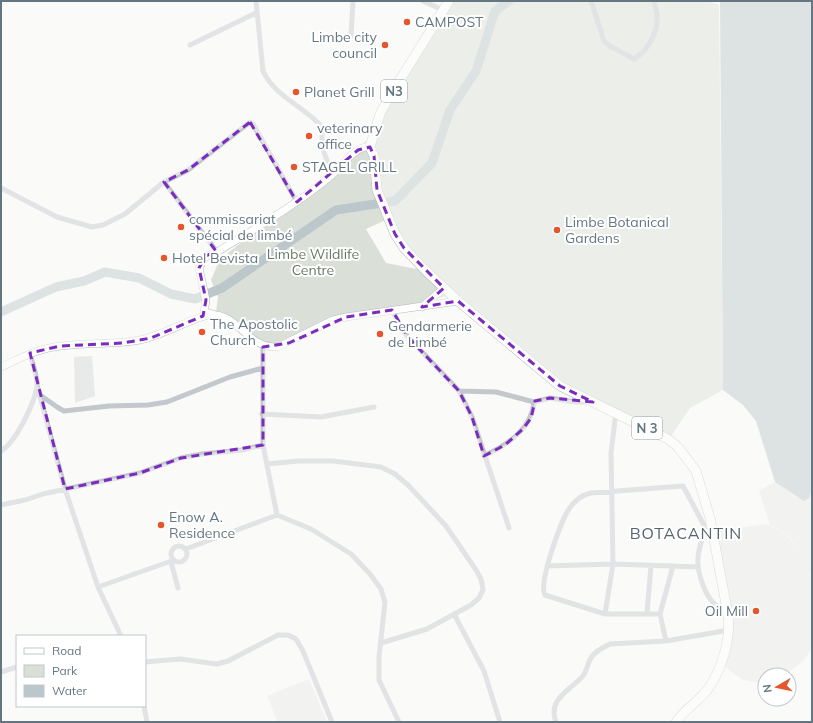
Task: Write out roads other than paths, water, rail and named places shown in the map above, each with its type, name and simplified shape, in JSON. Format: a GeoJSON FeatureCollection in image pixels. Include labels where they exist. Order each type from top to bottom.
{"type":"FeatureCollection","features":[{"type":"Feature","properties":{"kind":"highway","name":"N3"},"geometry":{"type":"LineString","coordinates":[[370,147],[380,114],[449,1]]}},
{"type":"Feature","properties":{"kind":"highway","name":"N 3"},"geometry":{"type":"LineString","coordinates":[[370,147],[374,156],[377,190],[395,234],[404,248],[444,288],[560,386],[616,412],[668,439],[678,447],[696,471],[710,518],[727,609],[729,630],[720,666],[708,689],[680,716],[676,722]]}},
{"type":"Feature","properties":{"kind":"street"},"geometry":{"type":"LineString","coordinates":[[256,1],[263,71],[267,80],[276,90],[322,127],[322,147],[332,174]]}},
{"type":"Feature","properties":{"kind":"street"},"geometry":{"type":"LineString","coordinates":[[351,36],[353,1]]}},
{"type":"Feature","properties":{"kind":"street"},"geometry":{"type":"LineString","coordinates":[[423,1],[443,10]]}},
{"type":"Feature","properties":{"kind":"street"},"geometry":{"type":"LineString","coordinates":[[591,1],[604,41],[610,46],[634,59],[642,54],[653,37],[658,20],[654,1]]}},
{"type":"Feature","properties":{"kind":"street"},"geometry":{"type":"LineString","coordinates":[[190,45],[256,13]]}},
{"type":"Feature","properties":{"kind":"street"},"geometry":{"type":"LineString","coordinates":[[1,188],[57,217],[78,225],[92,227],[103,225],[125,214],[164,182],[188,170],[250,122],[253,124],[297,202]]}},
{"type":"Feature","properties":{"kind":"street"},"geometry":{"type":"LineString","coordinates":[[370,147],[362,147],[332,174],[297,202],[217,252],[206,256],[199,268],[202,288],[206,300],[204,312],[231,320],[252,339],[263,346],[278,347],[333,320],[458,301]]}},
{"type":"Feature","properties":{"kind":"street"},"geometry":{"type":"LineString","coordinates":[[164,182],[217,252]]}},
{"type":"Feature","properties":{"kind":"street"},"geometry":{"type":"LineString","coordinates":[[422,307],[444,288]]}},
{"type":"Feature","properties":{"kind":"street"},"geometry":{"type":"LineString","coordinates":[[392,310],[404,332],[459,391],[472,417],[509,528]]}},
{"type":"Feature","properties":{"kind":"street"},"geometry":{"type":"LineString","coordinates":[[1,367],[30,353],[60,346],[123,343],[151,338],[200,317],[214,314]]}},
{"type":"Feature","properties":{"kind":"street"},"geometry":{"type":"LineString","coordinates":[[263,346],[263,445],[278,515]]}},
{"type":"Feature","properties":{"kind":"street"},"geometry":{"type":"LineString","coordinates":[[30,353],[65,489],[98,586],[120,635]]}},
{"type":"Feature","properties":{"kind":"street"},"geometry":{"type":"LineString","coordinates":[[40,395],[64,411],[161,403],[187,395],[230,377],[263,368]]}},
{"type":"Feature","properties":{"kind":"street"},"geometry":{"type":"LineString","coordinates":[[1,451],[15,436],[22,424],[37,385]]}},
{"type":"Feature","properties":{"kind":"street"},"geometry":{"type":"LineString","coordinates":[[459,391],[496,392],[534,402],[550,398],[575,402],[593,402]]}},
{"type":"Feature","properties":{"kind":"street"},"geometry":{"type":"LineString","coordinates":[[484,456],[505,445],[523,429],[531,418],[534,402]]}},
{"type":"Feature","properties":{"kind":"street"},"geometry":{"type":"LineString","coordinates":[[262,414],[321,417],[374,407]]}},
{"type":"Feature","properties":{"kind":"street"},"geometry":{"type":"LineString","coordinates":[[605,614],[613,564],[610,493],[611,452],[616,412]]}},
{"type":"Feature","properties":{"kind":"street"},"geometry":{"type":"LineString","coordinates":[[1,505],[65,489],[140,473],[181,458],[202,454],[242,450],[263,445]]}},
{"type":"Feature","properties":{"kind":"street"},"geometry":{"type":"LineString","coordinates":[[267,464],[298,460],[333,461],[381,467],[396,474],[446,526],[481,579],[483,590],[479,598],[471,605],[427,629],[381,643]]}},
{"type":"Feature","properties":{"kind":"street"},"geometry":{"type":"LineString","coordinates":[[660,614],[605,614],[545,595],[542,588],[547,566],[568,510],[579,497],[591,493],[610,493],[683,486],[706,529]]}},
{"type":"Feature","properties":{"kind":"street"},"geometry":{"type":"LineString","coordinates":[[186,549],[278,515],[310,529],[356,558],[370,574],[384,596],[379,680],[399,722]]}},
{"type":"Feature","properties":{"kind":"street"},"geometry":{"type":"LineString","coordinates":[[710,518],[698,554],[698,567],[702,581],[712,600],[717,606],[727,609]]}},
{"type":"Feature","properties":{"kind":"street"},"geometry":{"type":"LineString","coordinates":[[98,586],[172,561],[179,562],[184,560],[187,557],[186,549],[180,545],[173,548],[171,553],[172,561],[178,588]]}},
{"type":"Feature","properties":{"kind":"street"},"geometry":{"type":"LineString","coordinates":[[547,566],[613,564],[698,567]]}},
{"type":"Feature","properties":{"kind":"street"},"geometry":{"type":"LineString","coordinates":[[647,613],[651,566]]}},
{"type":"Feature","properties":{"kind":"street"},"geometry":{"type":"LineString","coordinates":[[666,641],[660,614],[673,566]]}},
{"type":"Feature","properties":{"kind":"street"},"geometry":{"type":"LineString","coordinates":[[454,614],[484,671],[500,722]]}},
{"type":"Feature","properties":{"kind":"street"},"geometry":{"type":"LineString","coordinates":[[556,722],[553,713],[558,700],[583,676],[589,661],[598,651],[610,644],[666,641],[729,630]]}},
{"type":"Feature","properties":{"kind":"street"},"geometry":{"type":"LineString","coordinates":[[146,662],[180,659],[217,664],[228,661],[278,635],[288,635],[296,639],[303,651],[332,722]]}},
{"type":"Feature","properties":{"kind":"street"},"geometry":{"type":"LineString","coordinates":[[1,672],[16,667]]}},
{"type":"Feature","properties":{"kind":"street"},"geometry":{"type":"LineString","coordinates":[[144,707],[147,722]]}},
{"type":"Feature","properties":{"kind":"water"},"geometry":{"type":"Polygon","coordinates":[[[720,1],[812,1],[812,490],[809,498],[804,501],[775,482],[756,421],[743,405],[723,390],[720,1]]]}},
{"type":"Feature","properties":{"kind":"waterway"},"geometry":{"type":"LineString","coordinates":[[1,312],[56,287],[84,281],[105,272],[139,278],[171,294],[195,299],[222,288],[336,210],[395,201],[432,163],[450,110],[476,71],[495,11],[509,1]]}},
{"type":"Feature","properties":{"kind":"place","name":"CAMPOST"},"geometry":{"type":"Point","coordinates":[407,22]}},
{"type":"Feature","properties":{"kind":"place","name":"Limbe city council"},"geometry":{"type":"Point","coordinates":[385,45]}},
{"type":"Feature","properties":{"kind":"place","name":"Planet Grill"},"geometry":{"type":"Point","coordinates":[296,92]}},
{"type":"Feature","properties":{"kind":"place","name":"veterinary office"},"geometry":{"type":"Point","coordinates":[309,136]}},
{"type":"Feature","properties":{"kind":"place","name":"STAGEL GRILL"},"geometry":{"type":"Point","coordinates":[294,167]}},
{"type":"Feature","properties":{"kind":"place","name":"commissariat spécial de limbé"},"geometry":{"type":"Point","coordinates":[181,227]}},
{"type":"Feature","properties":{"kind":"place","name":"Limbe Botanical Gardens"},"geometry":{"type":"Point","coordinates":[557,230]}},
{"type":"Feature","properties":{"kind":"place","name":"Hotel Bevista"},"geometry":{"type":"Point","coordinates":[164,258]}},
{"type":"Feature","properties":{"kind":"place","name":"The Apostolic Church"},"geometry":{"type":"Point","coordinates":[202,332]}},
{"type":"Feature","properties":{"kind":"place","name":"Gendarmerie de Limbé"},"geometry":{"type":"Point","coordinates":[380,334]}},
{"type":"Feature","properties":{"kind":"place","name":"Enow A. Residence"},"geometry":{"type":"Point","coordinates":[161,525]}},
{"type":"Feature","properties":{"kind":"place","name":"Oil Mill"},"geometry":{"type":"Point","coordinates":[756,611]}},
{"type":"Feature","properties":{"kind":"district","name":"BOTACANTIN"},"geometry":{"type":"Point","coordinates":[686,533]}},
{"type":"Feature","properties":{"kind":"park label","name":"Limbe Wildlife Centre"},"geometry":{"type":"Point","coordinates":[313,262]}}]}
